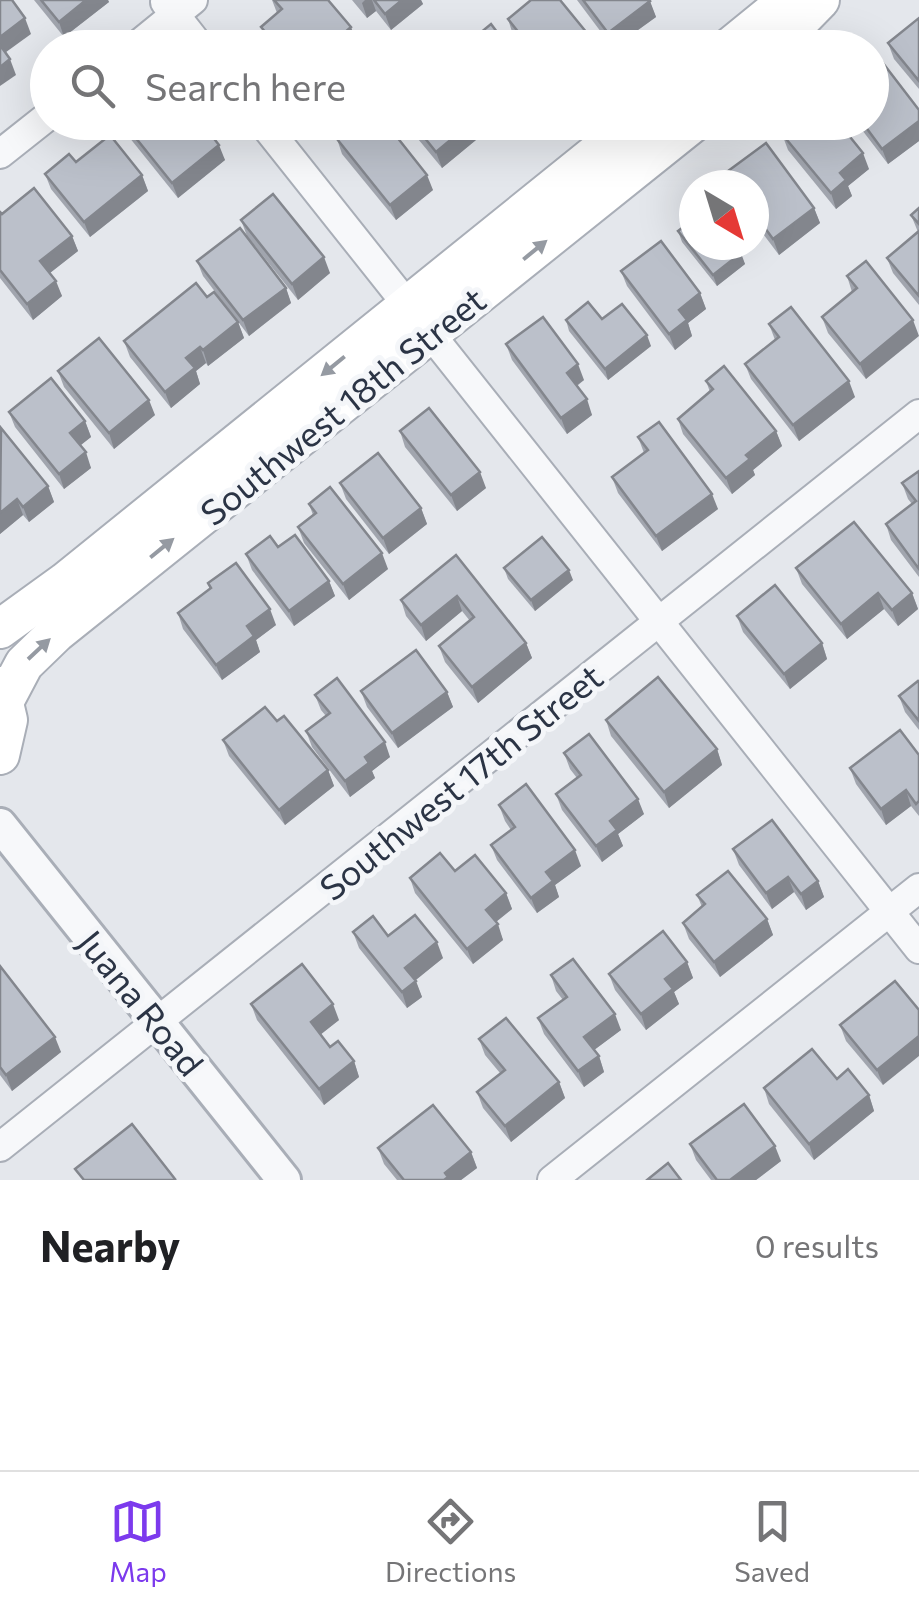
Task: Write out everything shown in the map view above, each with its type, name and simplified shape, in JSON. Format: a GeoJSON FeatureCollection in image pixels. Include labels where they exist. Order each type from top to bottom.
{"type":"FeatureCollection","features":[{"type":"Feature","properties":{"kind":"main road"},"geometry":{"type":"LineString","coordinates":[[750,30],[788,0]]}},
{"type":"Feature","properties":{"kind":"main road"},"geometry":{"type":"LineString","coordinates":[[791,30],[820,0]]}},
{"type":"Feature","properties":{"kind":"main road","name":"Southwest 18th Street"},"geometry":{"type":"LineString","coordinates":[[420,320],[615,140]]}},
{"type":"Feature","properties":{"kind":"main road","name":"Southwest 18th Street"},"geometry":{"type":"LineString","coordinates":[[0,630],[75,596],[420,320],[669,140]]}},
{"type":"Feature","properties":{"kind":"main road","name":"Southwest 18th Street"},"geometry":{"type":"LineString","coordinates":[[2,693],[75,596]]}},
{"type":"Feature","properties":{"kind":"main road"},"geometry":{"type":"LineString","coordinates":[[0,755],[8,720],[2,693]]}},
{"type":"Feature","properties":{"kind":"street"},"geometry":{"type":"LineString","coordinates":[[152,30],[177,5],[191,30]]}},
{"type":"Feature","properties":{"kind":"street"},"geometry":{"type":"LineString","coordinates":[[0,154],[30,130]]}},
{"type":"Feature","properties":{"kind":"street"},"geometry":{"type":"LineString","coordinates":[[276,140],[919,949]]}},
{"type":"Feature","properties":{"kind":"street","name":"Southwest 17th Street"},"geometry":{"type":"LineString","coordinates":[[0,1147],[919,414]]}},
{"type":"Feature","properties":{"kind":"street","name":"Juana Road"},"geometry":{"type":"LineString","coordinates":[[0,825],[284,1180]]}},
{"type":"Feature","properties":{"kind":"street"},"geometry":{"type":"LineString","coordinates":[[552,1180],[919,888]]}},
{"type":"Feature","properties":{"kind":"building"},"geometry":{"type":"Polygon","coordinates":[[[0,0],[12,0],[25,18],[0,37],[0,0]]]}},
{"type":"Feature","properties":{"kind":"building"},"geometry":{"type":"Polygon","coordinates":[[[41,0],[86,0],[59,22],[41,0]]]}},
{"type":"Feature","properties":{"kind":"building"},"geometry":{"type":"Polygon","coordinates":[[[274,0],[328,0],[351,27],[264,30],[261,27],[282,9],[274,0]]]}},
{"type":"Feature","properties":{"kind":"building"},"geometry":{"type":"Polygon","coordinates":[[[374,0],[402,0],[385,14],[374,0]]]}},
{"type":"Feature","properties":{"kind":"building"},"geometry":{"type":"Polygon","coordinates":[[[531,0],[560,0],[585,30],[517,30],[508,19],[531,0]]]}},
{"type":"Feature","properties":{"kind":"building"},"geometry":{"type":"Polygon","coordinates":[[[583,0],[650,1],[612,30],[606,30],[583,0]]]}},
{"type":"Feature","properties":{"kind":"building"},"geometry":{"type":"Polygon","coordinates":[[[919,18],[919,81],[889,44],[919,18]]]}},
{"type":"Feature","properties":{"kind":"building"},"geometry":{"type":"Polygon","coordinates":[[[0,45],[10,59],[0,67],[0,45]]]}},
{"type":"Feature","properties":{"kind":"building"},"geometry":{"type":"Polygon","coordinates":[[[889,71],[919,110],[919,121],[882,149],[875,140],[889,140],[889,71]]]}},
{"type":"Feature","properties":{"kind":"building"},"geometry":{"type":"Polygon","coordinates":[[[104,140],[114,140],[142,175],[84,222],[45,174],[69,154],[76,162],[104,140]]]}},
{"type":"Feature","properties":{"kind":"building"},"geometry":{"type":"Polygon","coordinates":[[[137,140],[215,140],[219,145],[172,183],[137,140]]]}},
{"type":"Feature","properties":{"kind":"building"},"geometry":{"type":"Polygon","coordinates":[[[338,140],[399,140],[427,175],[390,205],[338,140]]]}},
{"type":"Feature","properties":{"kind":"building"},"geometry":{"type":"Polygon","coordinates":[[[426,140],[450,140],[436,152],[426,140]]]}},
{"type":"Feature","properties":{"kind":"building"},"geometry":{"type":"Polygon","coordinates":[[[787,140],[853,140],[863,153],[840,173],[846,180],[831,193],[787,140]]]}},
{"type":"Feature","properties":{"kind":"building"},"geometry":{"type":"Polygon","coordinates":[[[766,143],[814,208],[773,239],[769,234],[769,170],[729,170],[766,143]]]}},
{"type":"Feature","properties":{"kind":"building"},"geometry":{"type":"Polygon","coordinates":[[[34,188],[72,236],[40,261],[56,281],[27,304],[0,270],[0,212],[34,188]]]}},
{"type":"Feature","properties":{"kind":"building"},"geometry":{"type":"Polygon","coordinates":[[[273,194],[324,257],[292,284],[241,220],[273,194]]]}},
{"type":"Feature","properties":{"kind":"building"},"geometry":{"type":"Polygon","coordinates":[[[919,208],[919,224],[911,215],[919,208]]]}},
{"type":"Feature","properties":{"kind":"building"},"geometry":{"type":"Polygon","coordinates":[[[240,228],[286,288],[243,320],[197,261],[240,228]]]}},
{"type":"Feature","properties":{"kind":"building"},"geometry":{"type":"Polygon","coordinates":[[[919,231],[919,296],[887,258],[919,231]]]}},
{"type":"Feature","properties":{"kind":"building"},"geometry":{"type":"Polygon","coordinates":[[[661,241],[700,293],[679,310],[687,320],[669,334],[621,271],[661,241]]]}},
{"type":"Feature","properties":{"kind":"building"},"geometry":{"type":"Polygon","coordinates":[[[701,260],[732,260],[713,275],[701,260]]]}},
{"type":"Feature","properties":{"kind":"building"},"geometry":{"type":"Polygon","coordinates":[[[866,261],[913,320],[860,364],[822,317],[857,288],[847,276],[866,261]]]}},
{"type":"Feature","properties":{"kind":"building"},"geometry":{"type":"Polygon","coordinates":[[[196,283],[207,297],[214,292],[238,322],[203,350],[200,347],[186,358],[195,368],[165,392],[124,341],[196,283]]]}},
{"type":"Feature","properties":{"kind":"building"},"geometry":{"type":"Polygon","coordinates":[[[588,302],[602,319],[622,304],[647,335],[605,369],[566,320],[588,302]]]}},
{"type":"Feature","properties":{"kind":"building"},"geometry":{"type":"Polygon","coordinates":[[[791,307],[849,381],[793,425],[745,364],[779,337],[769,324],[791,307]]]}},
{"type":"Feature","properties":{"kind":"building"},"geometry":{"type":"Polygon","coordinates":[[[543,317],[578,364],[567,373],[587,399],[561,418],[506,344],[543,317]]]}},
{"type":"Feature","properties":{"kind":"building"},"geometry":{"type":"Polygon","coordinates":[[[99,338],[149,400],[109,433],[58,371],[99,338]]]}},
{"type":"Feature","properties":{"kind":"building"},"geometry":{"type":"Polygon","coordinates":[[[724,366],[776,431],[746,455],[750,459],[726,478],[678,419],[713,389],[706,381],[724,366]]]}},
{"type":"Feature","properties":{"kind":"building"},"geometry":{"type":"Polygon","coordinates":[[[51,378],[85,421],[70,433],[86,452],[59,474],[9,412],[51,378]]]}},
{"type":"Feature","properties":{"kind":"building"},"geometry":{"type":"Polygon","coordinates":[[[429,408],[480,472],[451,495],[400,431],[429,408]]]}},
{"type":"Feature","properties":{"kind":"building"},"geometry":{"type":"Polygon","coordinates":[[[659,422],[712,494],[656,536],[612,477],[648,450],[638,437],[659,422]]]}},
{"type":"Feature","properties":{"kind":"building"},"geometry":{"type":"Polygon","coordinates":[[[1,428],[48,486],[23,507],[17,499],[0,513],[1,428]]]}},
{"type":"Feature","properties":{"kind":"building"},"geometry":{"type":"Polygon","coordinates":[[[378,453],[421,508],[383,538],[340,483],[378,453]]]}},
{"type":"Feature","properties":{"kind":"building"},"geometry":{"type":"Polygon","coordinates":[[[919,471],[919,569],[886,524],[916,501],[902,483],[919,471]]]}},
{"type":"Feature","properties":{"kind":"building"},"geometry":{"type":"Polygon","coordinates":[[[330,487],[382,553],[343,584],[298,527],[316,513],[309,504],[330,487]]]}},
{"type":"Feature","properties":{"kind":"building"},"geometry":{"type":"Polygon","coordinates":[[[854,522],[912,593],[892,610],[878,593],[841,624],[796,568],[854,522]]]}},
{"type":"Feature","properties":{"kind":"building"},"geometry":{"type":"Polygon","coordinates":[[[295,535],[329,581],[289,611],[246,554],[270,536],[278,547],[295,535]]]}},
{"type":"Feature","properties":{"kind":"building"},"geometry":{"type":"Polygon","coordinates":[[[542,537],[569,570],[531,600],[504,568],[542,537]]]}},
{"type":"Feature","properties":{"kind":"building"},"geometry":{"type":"Polygon","coordinates":[[[456,555],[526,643],[472,687],[439,646],[474,617],[457,596],[421,625],[401,600],[456,555]]]}},
{"type":"Feature","properties":{"kind":"building"},"geometry":{"type":"Polygon","coordinates":[[[236,563],[270,609],[247,626],[254,636],[216,665],[178,613],[211,588],[208,583],[236,563]]]}},
{"type":"Feature","properties":{"kind":"building"},"geometry":{"type":"Polygon","coordinates":[[[775,585],[822,643],[784,674],[737,616],[775,585]]]}},
{"type":"Feature","properties":{"kind":"building"},"geometry":{"type":"Polygon","coordinates":[[[416,650],[447,692],[392,733],[361,691],[416,650]]]}},
{"type":"Feature","properties":{"kind":"building"},"geometry":{"type":"Polygon","coordinates":[[[658,677],[717,749],[664,792],[606,720],[658,677]]]}},
{"type":"Feature","properties":{"kind":"building"},"geometry":{"type":"Polygon","coordinates":[[[337,678],[385,742],[365,757],[369,763],[345,781],[306,731],[330,713],[315,695],[337,678]]]}},
{"type":"Feature","properties":{"kind":"building"},"geometry":{"type":"Polygon","coordinates":[[[919,682],[919,721],[899,696],[919,682]]]}},
{"type":"Feature","properties":{"kind":"building"},"geometry":{"type":"Polygon","coordinates":[[[265,707],[277,721],[284,716],[328,770],[279,810],[223,740],[265,707]]]}},
{"type":"Feature","properties":{"kind":"building"},"geometry":{"type":"Polygon","coordinates":[[[900,730],[919,755],[919,801],[916,804],[906,790],[881,809],[850,768],[900,730]]]}},
{"type":"Feature","properties":{"kind":"building"},"geometry":{"type":"Polygon","coordinates":[[[589,734],[638,799],[610,821],[617,830],[596,846],[556,794],[581,775],[564,753],[589,734]]]}},
{"type":"Feature","properties":{"kind":"building"},"geometry":{"type":"Polygon","coordinates":[[[526,784],[575,850],[546,872],[553,881],[531,898],[491,845],[515,827],[499,805],[526,784]]]}},
{"type":"Feature","properties":{"kind":"building"},"geometry":{"type":"Polygon","coordinates":[[[772,820],[818,881],[801,894],[788,877],[766,893],[733,849],[772,820]]]}},
{"type":"Feature","properties":{"kind":"building"},"geometry":{"type":"Polygon","coordinates":[[[440,853],[455,871],[475,855],[506,893],[486,910],[498,924],[467,949],[410,878],[440,853]]]}},
{"type":"Feature","properties":{"kind":"building"},"geometry":{"type":"Polygon","coordinates":[[[728,871],[767,919],[714,962],[683,923],[705,904],[697,895],[728,871]]]}},
{"type":"Feature","properties":{"kind":"building"},"geometry":{"type":"Polygon","coordinates":[[[415,915],[437,942],[405,968],[416,981],[402,992],[353,932],[373,916],[388,936],[415,915]]]}},
{"type":"Feature","properties":{"kind":"building"},"geometry":{"type":"Polygon","coordinates":[[[663,931],[687,962],[665,979],[673,989],[641,1014],[609,974],[663,931]]]}},
{"type":"Feature","properties":{"kind":"building"},"geometry":{"type":"Polygon","coordinates":[[[573,959],[615,1014],[584,1037],[599,1056],[578,1071],[538,1018],[567,997],[551,975],[573,959]]]}},
{"type":"Feature","properties":{"kind":"building"},"geometry":{"type":"Polygon","coordinates":[[[302,964],[333,1004],[311,1022],[330,1047],[338,1041],[354,1061],[319,1089],[251,1004],[302,964]]]}},
{"type":"Feature","properties":{"kind":"building"},"geometry":{"type":"Polygon","coordinates":[[[0,966],[55,1037],[6,1075],[0,1067],[0,966]]]}},
{"type":"Feature","properties":{"kind":"building"},"geometry":{"type":"Polygon","coordinates":[[[895,981],[919,1010],[919,1036],[877,1070],[840,1025],[895,981]]]}},
{"type":"Feature","properties":{"kind":"building"},"geometry":{"type":"Polygon","coordinates":[[[506,1018],[559,1082],[505,1126],[477,1092],[505,1070],[479,1039],[506,1018]]]}},
{"type":"Feature","properties":{"kind":"building"},"geometry":{"type":"Polygon","coordinates":[[[812,1049],[837,1079],[848,1069],[869,1095],[809,1144],[764,1088],[812,1049]]]}},
{"type":"Feature","properties":{"kind":"building"},"geometry":{"type":"Polygon","coordinates":[[[744,1104],[775,1146],[730,1180],[717,1180],[690,1144],[744,1104]]]}},
{"type":"Feature","properties":{"kind":"building"},"geometry":{"type":"Polygon","coordinates":[[[433,1105],[471,1152],[445,1173],[448,1177],[444,1180],[404,1180],[378,1148],[433,1105]]]}},
{"type":"Feature","properties":{"kind":"building"},"geometry":{"type":"Polygon","coordinates":[[[132,1124],[175,1179],[84,1180],[75,1169],[132,1124]]]}},
{"type":"Feature","properties":{"kind":"building"},"geometry":{"type":"Polygon","coordinates":[[[668,1163],[681,1180],[647,1180],[668,1163]]]}}]}
